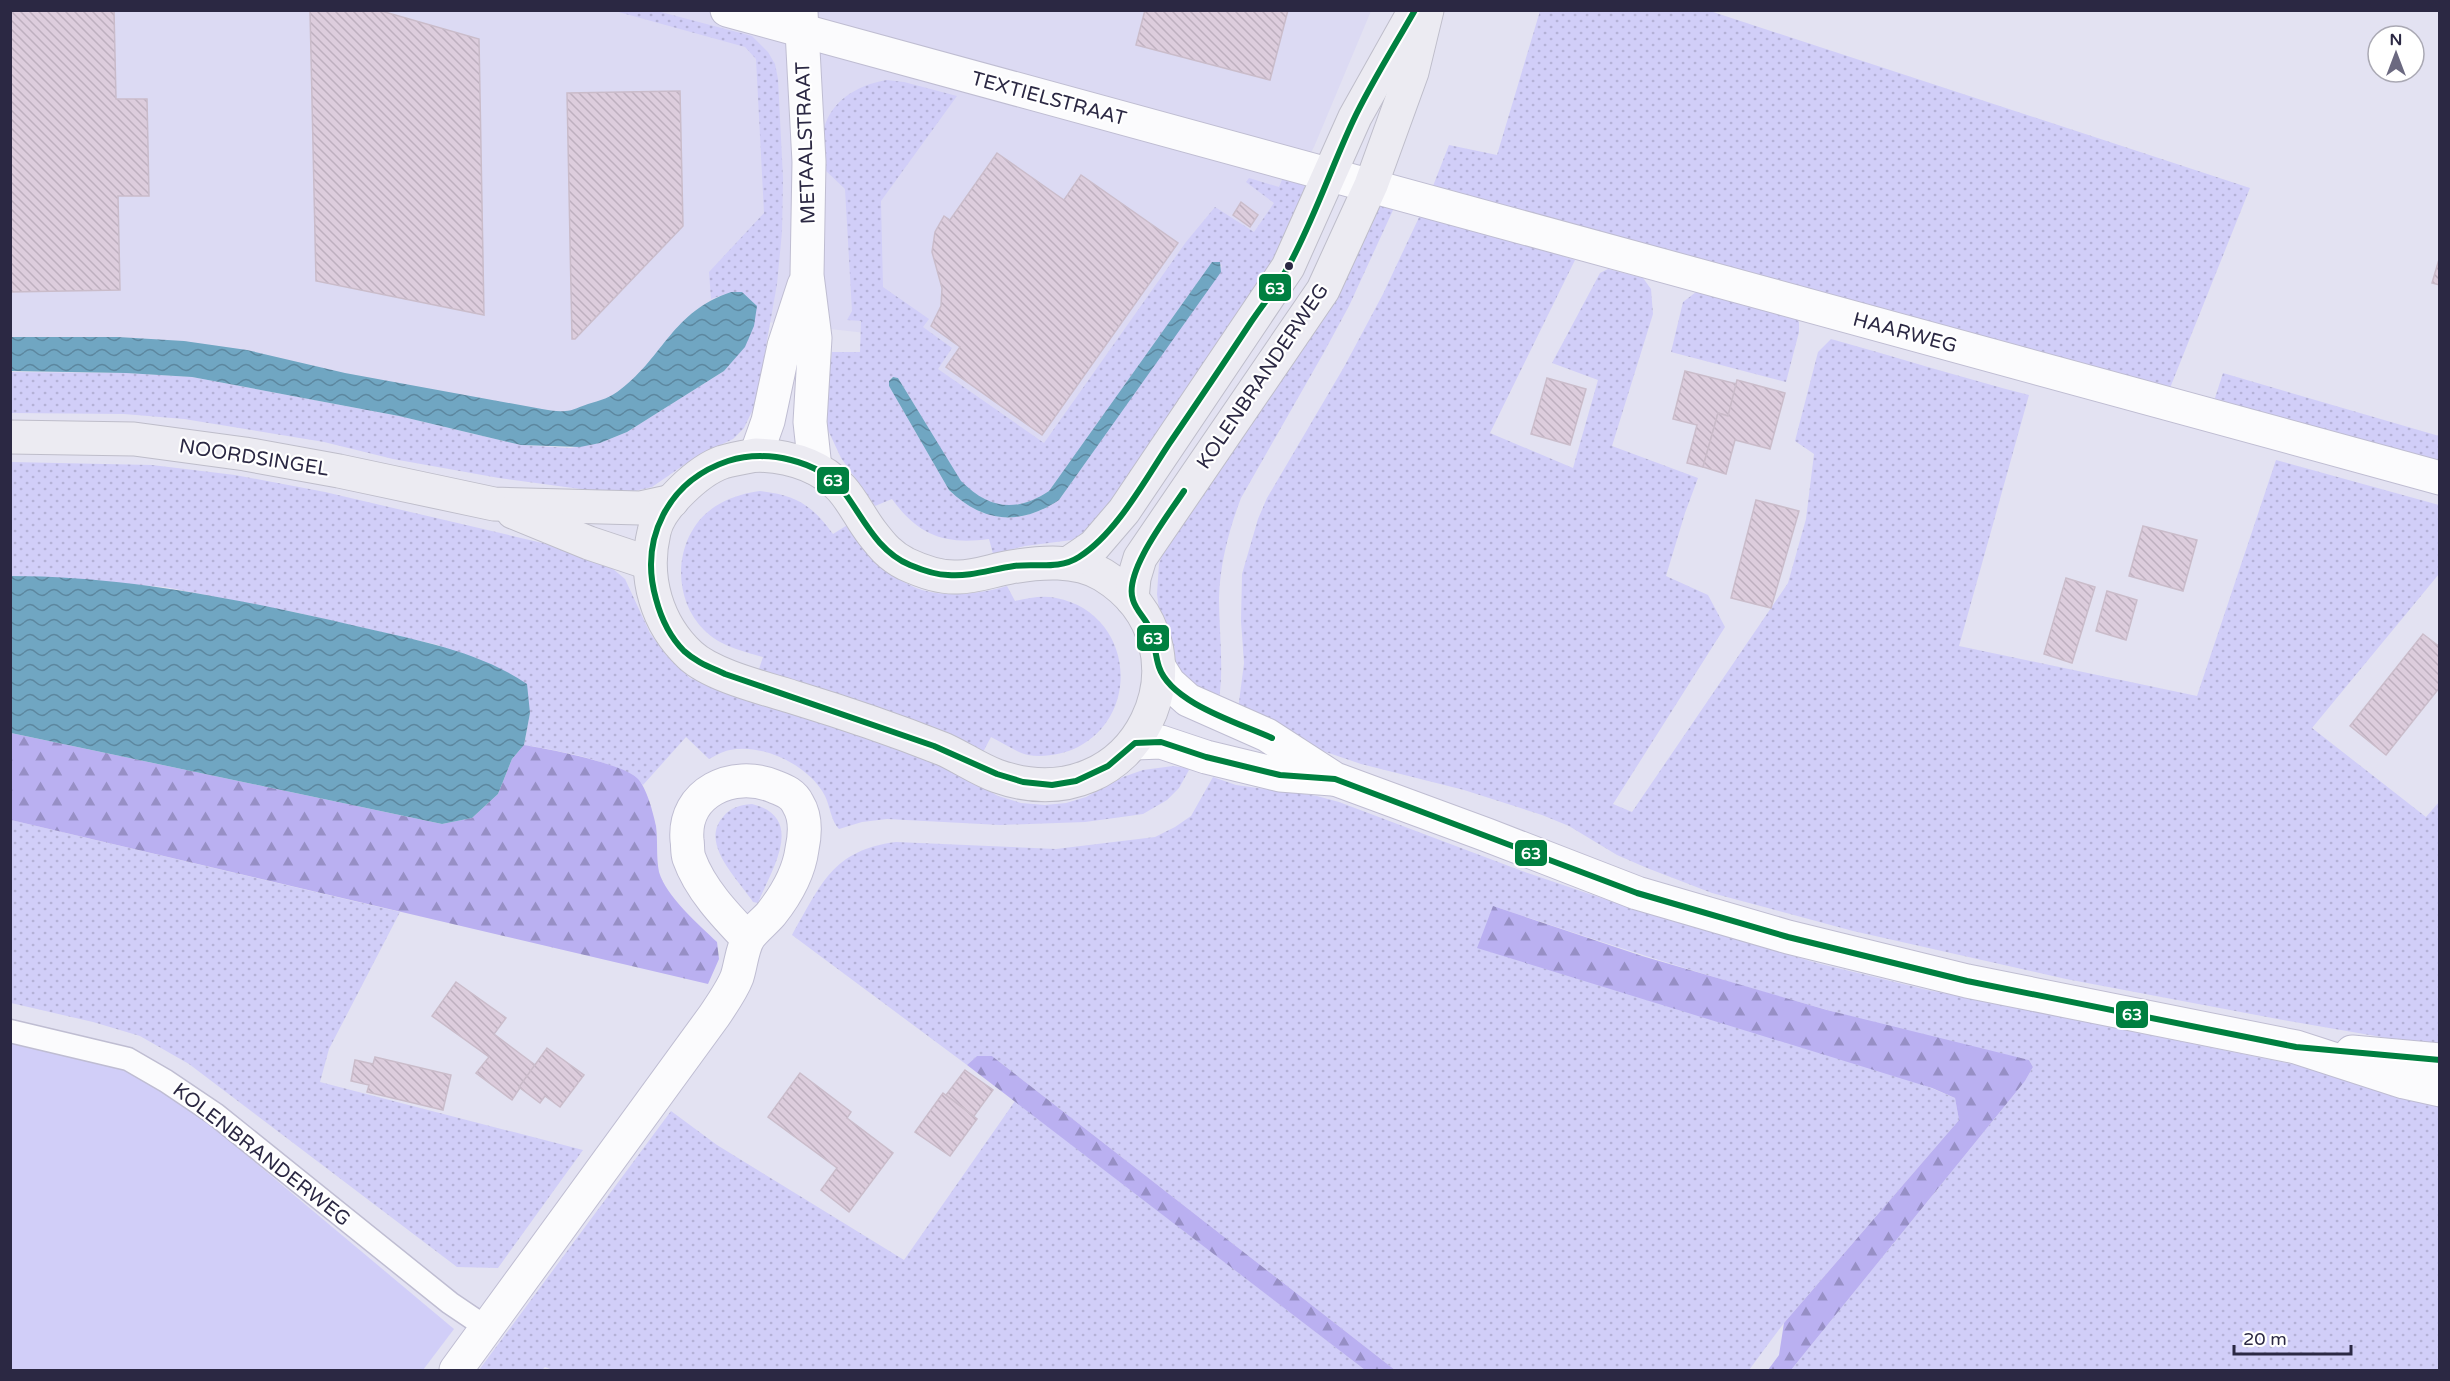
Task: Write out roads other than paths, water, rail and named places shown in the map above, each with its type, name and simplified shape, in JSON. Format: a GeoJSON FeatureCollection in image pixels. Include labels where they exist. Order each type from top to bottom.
{"type":"FeatureCollection","features":[{"type":"Feature","properties":{"kind":"main road","name":"KOLENBRANDERWEG"},"geometry":{"type":"LineString","coordinates":[[1069,563],[1094,546],[1124,511],[1221,370],[1288,267],[1355,117],[1415,10]]}},
{"type":"Feature","properties":{"kind":"main road","name":"KOLENBRANDERWEG"},"geometry":{"type":"LineString","coordinates":[[1132,599],[1134,578],[1140,558],[1323,290],[1371,185],[1412,72],[1427,10]]}},
{"type":"Feature","properties":{"kind":"main road","name":"NOORDSINGEL"},"geometry":{"type":"LineString","coordinates":[[10,437],[134,439],[329,469],[494,504],[589,543],[649,563]]}},
{"type":"Feature","properties":{"kind":"main road"},"geometry":{"type":"LineString","coordinates":[[756,455],[783,456],[815,468],[841,488],[888,554],[907,565],[954,578],[1012,567],[1069,563],[1102,574],[1132,599],[1149,625],[1156,645],[1159,667],[1155,694],[1148,722],[1135,743],[1116,763],[1095,775],[1071,783],[1035,785],[998,776],[944,750],[800,699],[738,680],[693,659],[670,634],[656,603],[649,563],[654,528],[672,501],[689,483],[720,463],[756,455]]}},
{"type":"Feature","properties":{"kind":"main road","name":"NOORDSINGEL"},"geometry":{"type":"LineString","coordinates":[[494,504],[640,508],[672,501]]}},
{"type":"Feature","properties":{"kind":"street","name":"TEXTIELSTRAAT"},"geometry":{"type":"LineString","coordinates":[[727,10],[801,21],[1371,185]]}},
{"type":"Feature","properties":{"kind":"street","name":"METAALSTRAAT"},"geometry":{"type":"LineString","coordinates":[[801,21],[809,162],[807,275],[815,338],[810,422],[815,468]]}},
{"type":"Feature","properties":{"kind":"street","name":"HAARWEG"},"geometry":{"type":"LineString","coordinates":[[1371,185],[2439,478]]}},
{"type":"Feature","properties":{"kind":"street","name":"METAALSTRAAT"},"geometry":{"type":"LineString","coordinates":[[756,455],[768,421],[784,346],[807,275]]}},
{"type":"Feature","properties":{"kind":"street"},"geometry":{"type":"LineString","coordinates":[[1159,667],[1169,683],[1188,700],[1267,735],[1335,779],[1637,893],[1788,937],[1967,981],[2296,1047],[2439,1060]]}},
{"type":"Feature","properties":{"kind":"street"},"geometry":{"type":"LineString","coordinates":[[1135,743],[1161,742],[1206,757],[1280,775],[1335,779]]}},
{"type":"Feature","properties":{"kind":"street"},"geometry":{"type":"LineString","coordinates":[[456,1371],[714,1016],[736,979],[748,939],[775,908],[791,883],[802,850],[804,825],[799,804],[788,792],[762,781],[734,781],[717,785],[698,801],[689,816],[686,829],[689,857],[704,886],[721,910],[748,939]]}},
{"type":"Feature","properties":{"kind":"street"},"geometry":{"type":"LineString","coordinates":[[2296,1047],[2404,1082],[2439,1090]]}},
{"type":"Feature","properties":{"kind":"lane","name":"KOLENBRANDERWEG"},"geometry":{"type":"LineString","coordinates":[[10,1031],[128,1059],[166,1080],[215,1114],[450,1303],[487,1328]]}},
{"type":"Feature","properties":{"kind":"water"},"geometry":{"type":"Polygon","coordinates":[[[1212,262],[1220,262],[1221,272],[1059,500],[1030,514],[1002,517],[988,515],[975,509],[949,490],[889,386],[889,381],[893,377],[898,378],[961,481],[971,490],[992,502],[1003,505],[1025,503],[1049,491],[1212,262]]]}},
{"type":"Feature","properties":{"kind":"water"},"geometry":{"type":"Polygon","coordinates":[[[731,292],[742,292],[757,306],[754,326],[745,347],[724,371],[627,432],[600,443],[580,447],[521,445],[399,416],[192,377],[126,373],[11,371],[11,337],[118,337],[184,341],[247,350],[345,373],[542,409],[568,411],[617,392],[636,376],[695,311],[731,292]]]}},
{"type":"Feature","properties":{"kind":"water"},"geometry":{"type":"Polygon","coordinates":[[[11,576],[98,580],[185,591],[313,616],[466,654],[508,672],[527,684],[530,713],[524,745],[512,759],[498,794],[472,818],[442,824],[11,733],[11,576]]]}}]}
